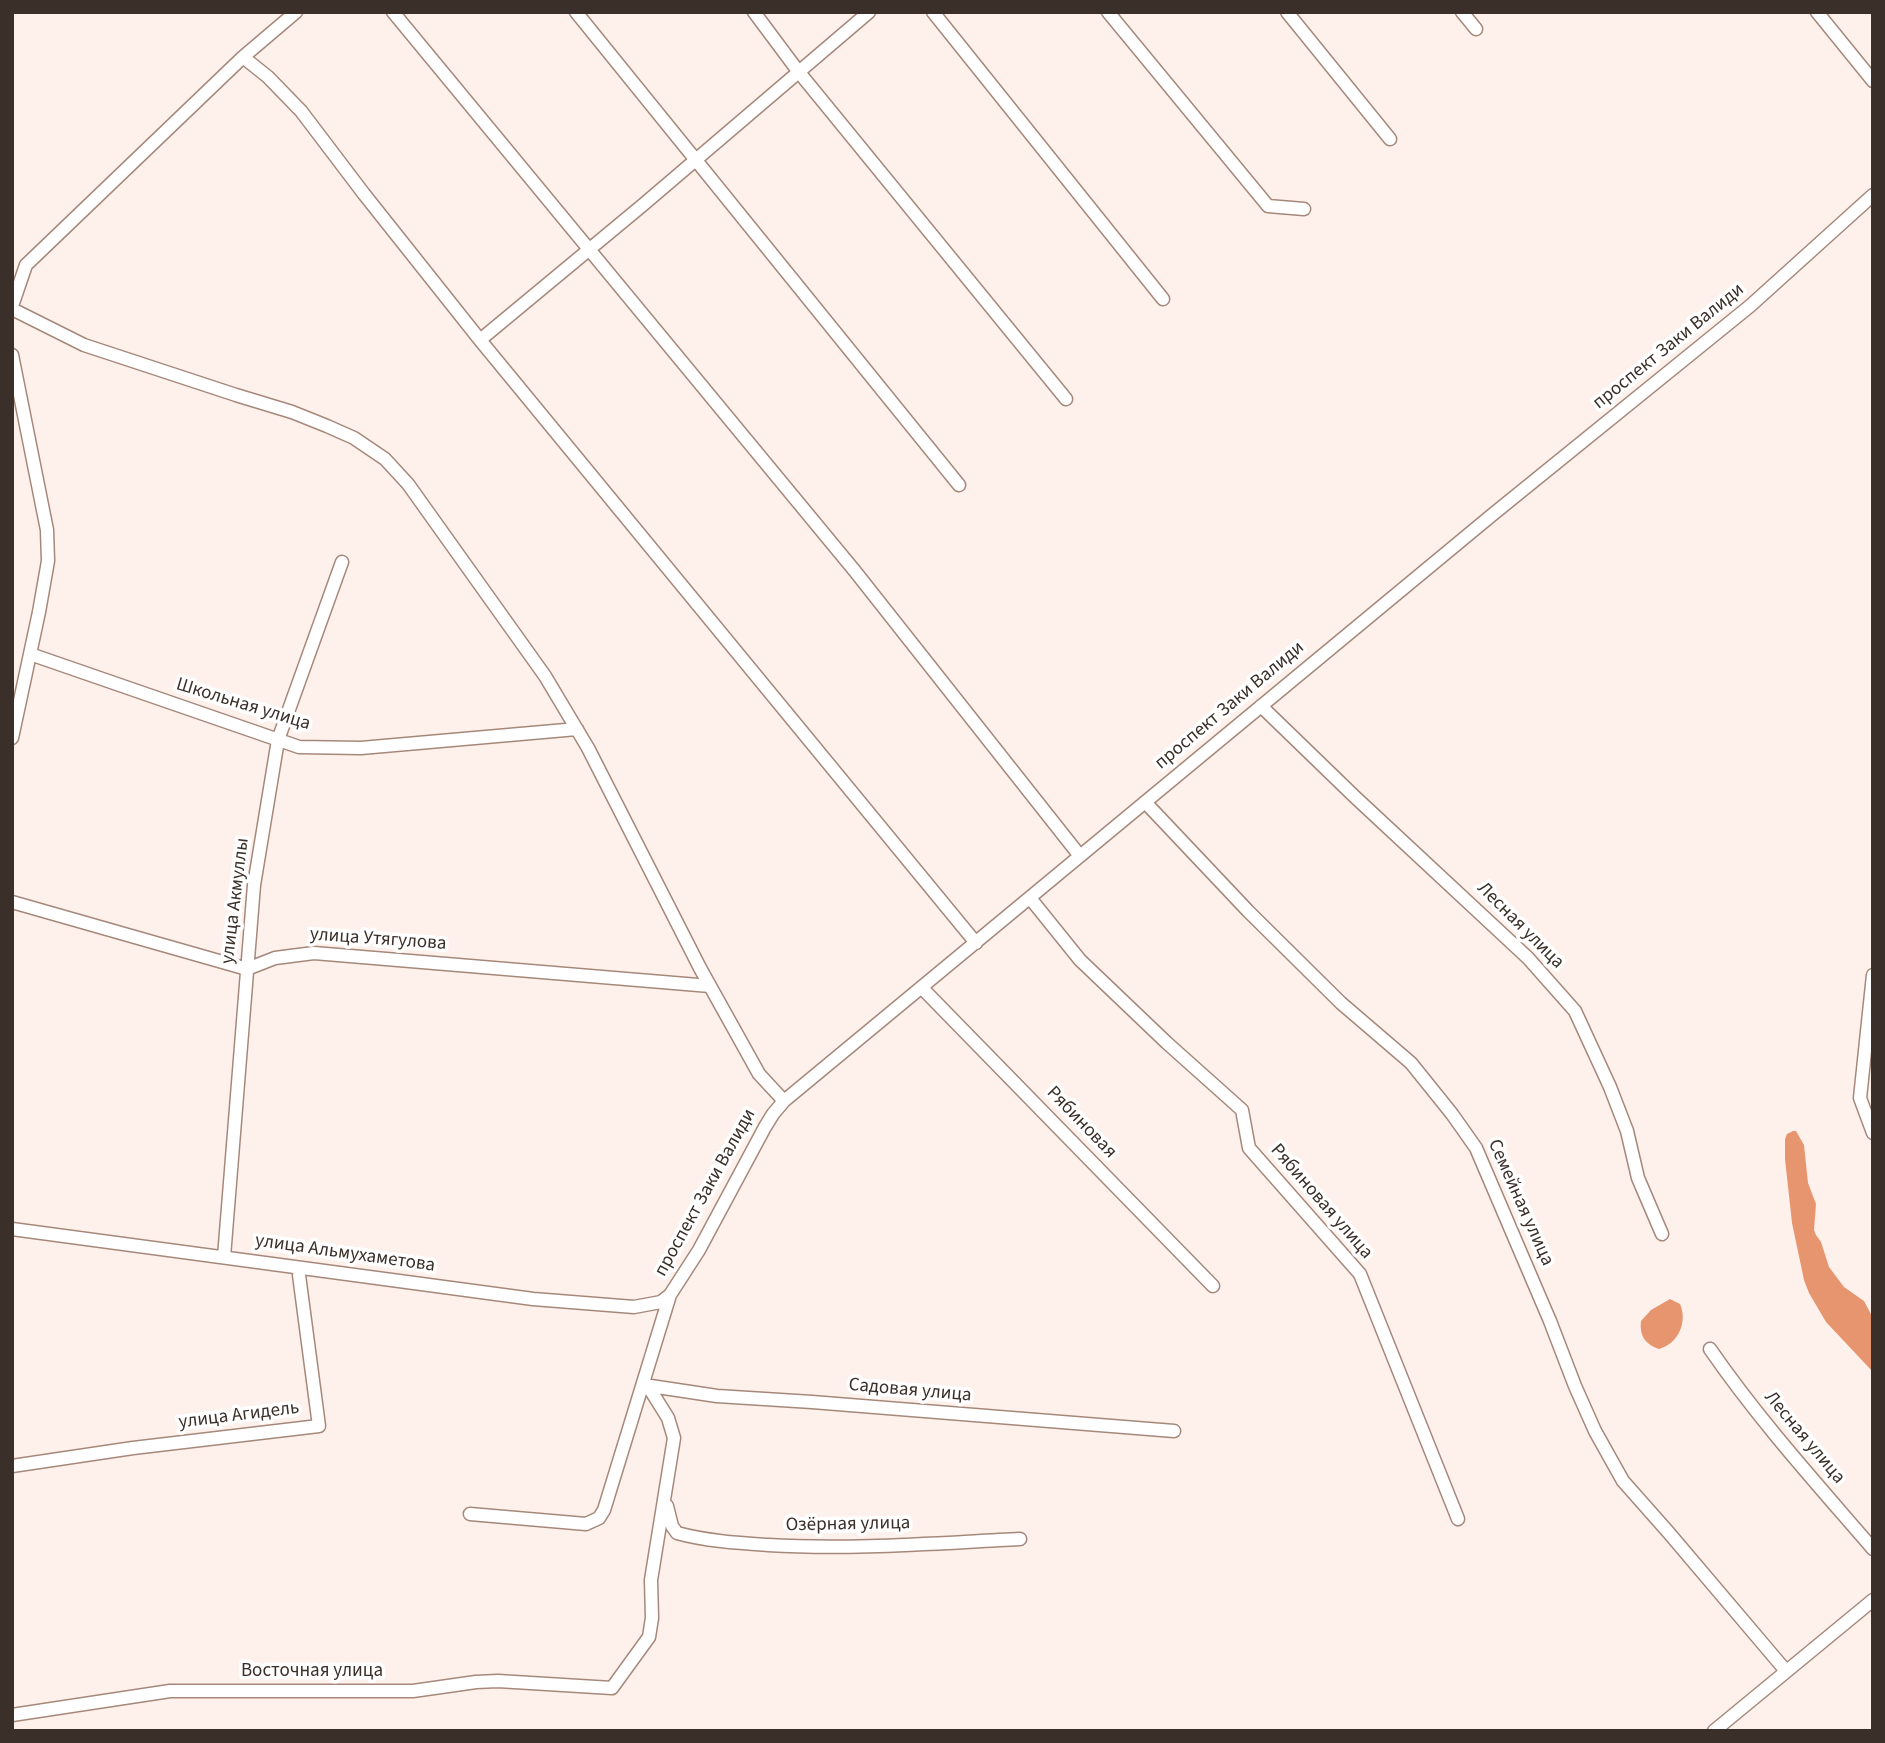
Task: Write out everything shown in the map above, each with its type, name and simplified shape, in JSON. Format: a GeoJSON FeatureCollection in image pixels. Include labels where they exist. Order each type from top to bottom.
{"type":"FeatureCollection","features":[{"type":"Feature","properties":{"kind":"street"},"geometry":{"type":"LineString","coordinates":[[296,12],[243,57],[26,265],[12,307],[84,345],[316,421],[354,438],[385,459],[408,484],[545,676],[576,729],[759,1074],[784,1101]]}},
{"type":"Feature","properties":{"kind":"street"},"geometry":{"type":"LineString","coordinates":[[393,12],[854,570],[1080,856]]}},
{"type":"Feature","properties":{"kind":"street"},"geometry":{"type":"LineString","coordinates":[[576,12],[959,485]]}},
{"type":"Feature","properties":{"kind":"street"},"geometry":{"type":"LineString","coordinates":[[754,12],[798,71],[1066,399]]}},
{"type":"Feature","properties":{"kind":"street"},"geometry":{"type":"LineString","coordinates":[[480,340],[869,12]]}},
{"type":"Feature","properties":{"kind":"street"},"geometry":{"type":"LineString","coordinates":[[933,12],[1163,299]]}},
{"type":"Feature","properties":{"kind":"street"},"geometry":{"type":"LineString","coordinates":[[1108,12],[1268,206],[1304,208]]}},
{"type":"Feature","properties":{"kind":"street"},"geometry":{"type":"LineString","coordinates":[[1287,12],[1390,139]]}},
{"type":"Feature","properties":{"kind":"street"},"geometry":{"type":"LineString","coordinates":[[1461,12],[1476,29]]}},
{"type":"Feature","properties":{"kind":"street"},"geometry":{"type":"LineString","coordinates":[[1817,12],[1873,81]]}},
{"type":"Feature","properties":{"kind":"street"},"geometry":{"type":"LineString","coordinates":[[243,57],[268,77],[301,111],[480,340],[976,943]]}},
{"type":"Feature","properties":{"kind":"street","name":"проспект Заки Валиди"},"geometry":{"type":"LineString","coordinates":[[470,1514],[586,1524],[599,1518],[646,1385],[670,1295],[699,1250],[765,1127],[784,1101],[1502,507],[1750,306],[1873,195]]}},
{"type":"Feature","properties":{"kind":"street"},"geometry":{"type":"LineString","coordinates":[[12,355],[47,530],[48,561],[12,738]]}},
{"type":"Feature","properties":{"kind":"street","name":"улица Акмуллы"},"geometry":{"type":"LineString","coordinates":[[224,1256],[254,884],[278,740],[342,562]]}},
{"type":"Feature","properties":{"kind":"street","name":"Школьная улица"},"geometry":{"type":"LineString","coordinates":[[30,654],[299,747],[361,748],[576,729]]}},
{"type":"Feature","properties":{"kind":"street","name":"Лесная улица"},"geometry":{"type":"LineString","coordinates":[[1261,706],[1528,958],[1575,1011],[1619,1109],[1638,1178],[1662,1234]]}},
{"type":"Feature","properties":{"kind":"street","name":"Семейная улица"},"geometry":{"type":"LineString","coordinates":[[1145,802],[1313,976],[1411,1063],[1457,1122],[1476,1148],[1575,1386],[1623,1481],[1786,1671]]}},
{"type":"Feature","properties":{"kind":"street","name":"Рябиновая улица"},"geometry":{"type":"LineString","coordinates":[[1030,898],[1080,960],[1242,1110],[1249,1148],[1360,1274],[1458,1519]]}},
{"type":"Feature","properties":{"kind":"street"},"geometry":{"type":"LineString","coordinates":[[12,902],[247,969]]}},
{"type":"Feature","properties":{"kind":"street","name":"улица Утягулова"},"geometry":{"type":"LineString","coordinates":[[247,969],[275,958],[314,953],[710,986]]}},
{"type":"Feature","properties":{"kind":"street"},"geometry":{"type":"LineString","coordinates":[[1873,975],[1860,1098],[1873,1133]]}},
{"type":"Feature","properties":{"kind":"street","name":"Рябиновая"},"geometry":{"type":"LineString","coordinates":[[922,988],[1213,1286]]}},
{"type":"Feature","properties":{"kind":"street","name":"улица Альмухаметова"},"geometry":{"type":"LineString","coordinates":[[12,1229],[533,1299],[612,1307],[650,1305],[661,1302],[670,1295]]}},
{"type":"Feature","properties":{"kind":"street","name":"улица Агидель"},"geometry":{"type":"LineString","coordinates":[[12,1465],[133,1447],[319,1426],[299,1275]]}},
{"type":"Feature","properties":{"kind":"street","name":"Лесная улица"},"geometry":{"type":"LineString","coordinates":[[1710,1349],[1799,1465],[1873,1549]]}},
{"type":"Feature","properties":{"kind":"street"},"geometry":{"type":"LineString","coordinates":[[646,1385],[668,1418],[674,1438],[665,1499]]}},
{"type":"Feature","properties":{"kind":"street","name":"Садовая улица"},"geometry":{"type":"LineString","coordinates":[[646,1385],[717,1396],[1174,1431]]}},
{"type":"Feature","properties":{"kind":"street","name":"Озёрная улица"},"geometry":{"type":"LineString","coordinates":[[665,1499],[672,1526],[677,1533],[751,1544],[809,1548],[1020,1539]]}},
{"type":"Feature","properties":{"kind":"street","name":"Восточная улица"},"geometry":{"type":"LineString","coordinates":[[12,1714],[170,1691],[413,1691],[498,1681],[612,1688],[649,1637],[652,1618],[651,1580],[665,1499]]}},
{"type":"Feature","properties":{"kind":"street"},"geometry":{"type":"LineString","coordinates":[[1714,1731],[1873,1600]]}},
{"type":"Feature","properties":{"kind":"shaded area"},"geometry":{"type":"Polygon","coordinates":[[[1796,1131],[1804,1145],[1808,1183],[1816,1204],[1814,1230],[1829,1267],[1844,1287],[1864,1301],[1873,1318],[1873,1372],[1826,1322],[1804,1280],[1792,1223],[1785,1159],[1785,1139],[1787,1134],[1796,1131]]]}},
{"type":"Feature","properties":{"kind":"shaded area"},"geometry":{"type":"Polygon","coordinates":[[[1670,1299],[1680,1304],[1682,1325],[1676,1337],[1659,1349],[1644,1339],[1641,1321],[1651,1310],[1670,1299]]]}}]}
